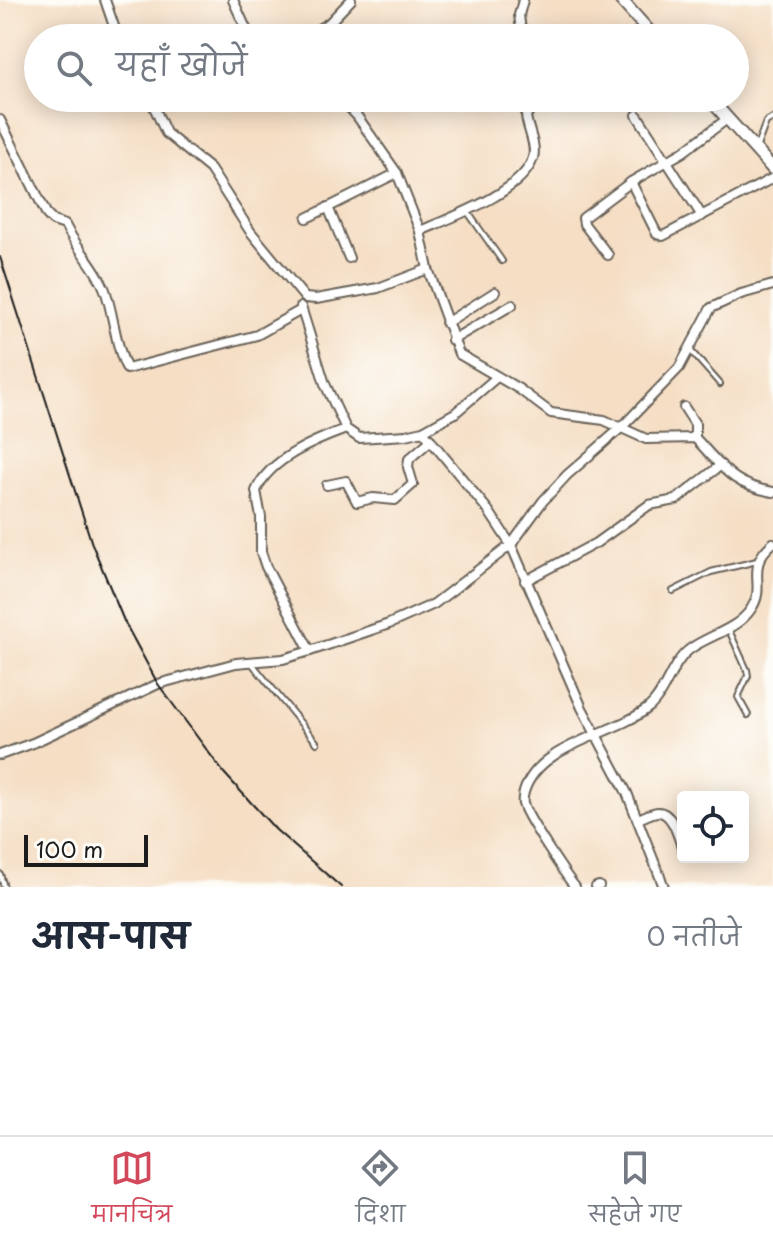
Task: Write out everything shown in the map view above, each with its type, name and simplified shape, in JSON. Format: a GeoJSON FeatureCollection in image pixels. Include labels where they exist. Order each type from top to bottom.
{"type":"FeatureCollection","features":[{"type":"Feature","properties":{"kind":"street"},"geometry":{"type":"LineString","coordinates":[[105,0],[113,24]]}},
{"type":"Feature","properties":{"kind":"street"},"geometry":{"type":"LineString","coordinates":[[233,0],[242,24]]}},
{"type":"Feature","properties":{"kind":"street"},"geometry":{"type":"LineString","coordinates":[[327,24],[351,0]]}},
{"type":"Feature","properties":{"kind":"street"},"geometry":{"type":"LineString","coordinates":[[520,24],[523,0]]}},
{"type":"Feature","properties":{"kind":"street"},"geometry":{"type":"LineString","coordinates":[[629,3],[644,24]]}},
{"type":"Feature","properties":{"kind":"street"},"geometry":{"type":"LineString","coordinates":[[158,112],[166,133],[210,169],[250,231],[302,296],[316,299],[368,290],[428,269]]}},
{"type":"Feature","properties":{"kind":"street"},"geometry":{"type":"LineString","coordinates":[[353,112],[397,173],[420,231],[428,269],[452,340],[464,358],[551,413],[591,417],[646,439],[695,438]]}},
{"type":"Feature","properties":{"kind":"street"},"geometry":{"type":"LineString","coordinates":[[420,231],[467,211],[510,186],[532,162],[534,150],[526,115],[530,112]]}},
{"type":"Feature","properties":{"kind":"street"},"geometry":{"type":"LineString","coordinates":[[721,112],[773,169]]}},
{"type":"Feature","properties":{"kind":"street"},"geometry":{"type":"LineString","coordinates":[[637,115],[702,216]]}},
{"type":"Feature","properties":{"kind":"street"},"geometry":{"type":"LineString","coordinates":[[608,255],[584,224],[583,218],[631,182],[669,162],[727,119]]}},
{"type":"Feature","properties":{"kind":"street"},"geometry":{"type":"LineString","coordinates":[[0,120],[47,215],[60,223],[105,289],[127,369],[257,335],[301,310]]}},
{"type":"Feature","properties":{"kind":"street"},"geometry":{"type":"LineString","coordinates":[[307,218],[397,173]]}},
{"type":"Feature","properties":{"kind":"street"},"geometry":{"type":"LineString","coordinates":[[631,182],[659,236],[773,178]]}},
{"type":"Feature","properties":{"kind":"street"},"geometry":{"type":"LineString","coordinates":[[328,207],[349,258]]}},
{"type":"Feature","properties":{"kind":"street"},"geometry":{"type":"LineString","coordinates":[[0,755],[46,737],[158,684],[250,661],[283,659],[389,624],[434,604],[511,545],[559,484],[622,427],[679,368],[711,308],[741,294],[773,285]]}},
{"type":"Feature","properties":{"kind":"street"},"geometry":{"type":"LineString","coordinates":[[446,323],[495,292]]}},
{"type":"Feature","properties":{"kind":"street"},"geometry":{"type":"LineString","coordinates":[[302,296],[301,310],[325,384],[346,429],[352,435],[366,439],[423,431],[455,413],[497,377]]}},
{"type":"Feature","properties":{"kind":"street"},"geometry":{"type":"LineString","coordinates":[[452,340],[512,305]]}},
{"type":"Feature","properties":{"kind":"street"},"geometry":{"type":"LineString","coordinates":[[684,407],[695,424],[695,438],[730,475],[749,488],[773,492]]}},
{"type":"Feature","properties":{"kind":"street"},"geometry":{"type":"LineString","coordinates":[[310,651],[266,567],[261,552],[262,527],[256,491],[264,477],[303,446],[346,429]]}},
{"type":"Feature","properties":{"kind":"street"},"geometry":{"type":"LineString","coordinates":[[423,431],[488,510],[511,545],[595,734],[627,793],[664,887]]}},
{"type":"Feature","properties":{"kind":"street"},"geometry":{"type":"LineString","coordinates":[[327,485],[346,481],[357,502],[373,498],[395,500],[413,484],[408,463],[412,455],[431,440]]}},
{"type":"Feature","properties":{"kind":"street"},"geometry":{"type":"LineString","coordinates":[[525,581],[596,543],[649,505],[676,500],[721,465]]}},
{"type":"Feature","properties":{"kind":"street"},"geometry":{"type":"LineString","coordinates":[[575,887],[527,811],[522,796],[533,775],[574,744],[627,722],[651,706],[688,650],[741,621],[753,607],[758,583],[757,561],[773,543]]}},
{"type":"Feature","properties":{"kind":"street"},"geometry":{"type":"LineString","coordinates":[[638,819],[663,813],[677,836]]}},
{"type":"Feature","properties":{"kind":"lane"},"geometry":{"type":"LineString","coordinates":[[756,148],[766,122],[773,118]]}},
{"type":"Feature","properties":{"kind":"lane"},"geometry":{"type":"LineString","coordinates":[[467,211],[502,261]]}},
{"type":"Feature","properties":{"kind":"lane"},"geometry":{"type":"LineString","coordinates":[[689,349],[720,384]]}},
{"type":"Feature","properties":{"kind":"lane"},"geometry":{"type":"LineString","coordinates":[[673,591],[711,572],[757,561]]}},
{"type":"Feature","properties":{"kind":"lane"},"geometry":{"type":"LineString","coordinates":[[728,628],[747,670],[746,681],[738,697],[748,715]]}},
{"type":"Feature","properties":{"kind":"lane"},"geometry":{"type":"LineString","coordinates":[[250,661],[317,743]]}},
{"type":"Feature","properties":{"kind":"lane"},"geometry":{"type":"LineString","coordinates":[[0,874],[4,887]]}},
{"type":"Feature","properties":{"kind":"railway"},"geometry":{"type":"LineString","coordinates":[[0,257],[92,544],[124,621],[158,684],[224,773],[276,830],[341,887]]}}]}
